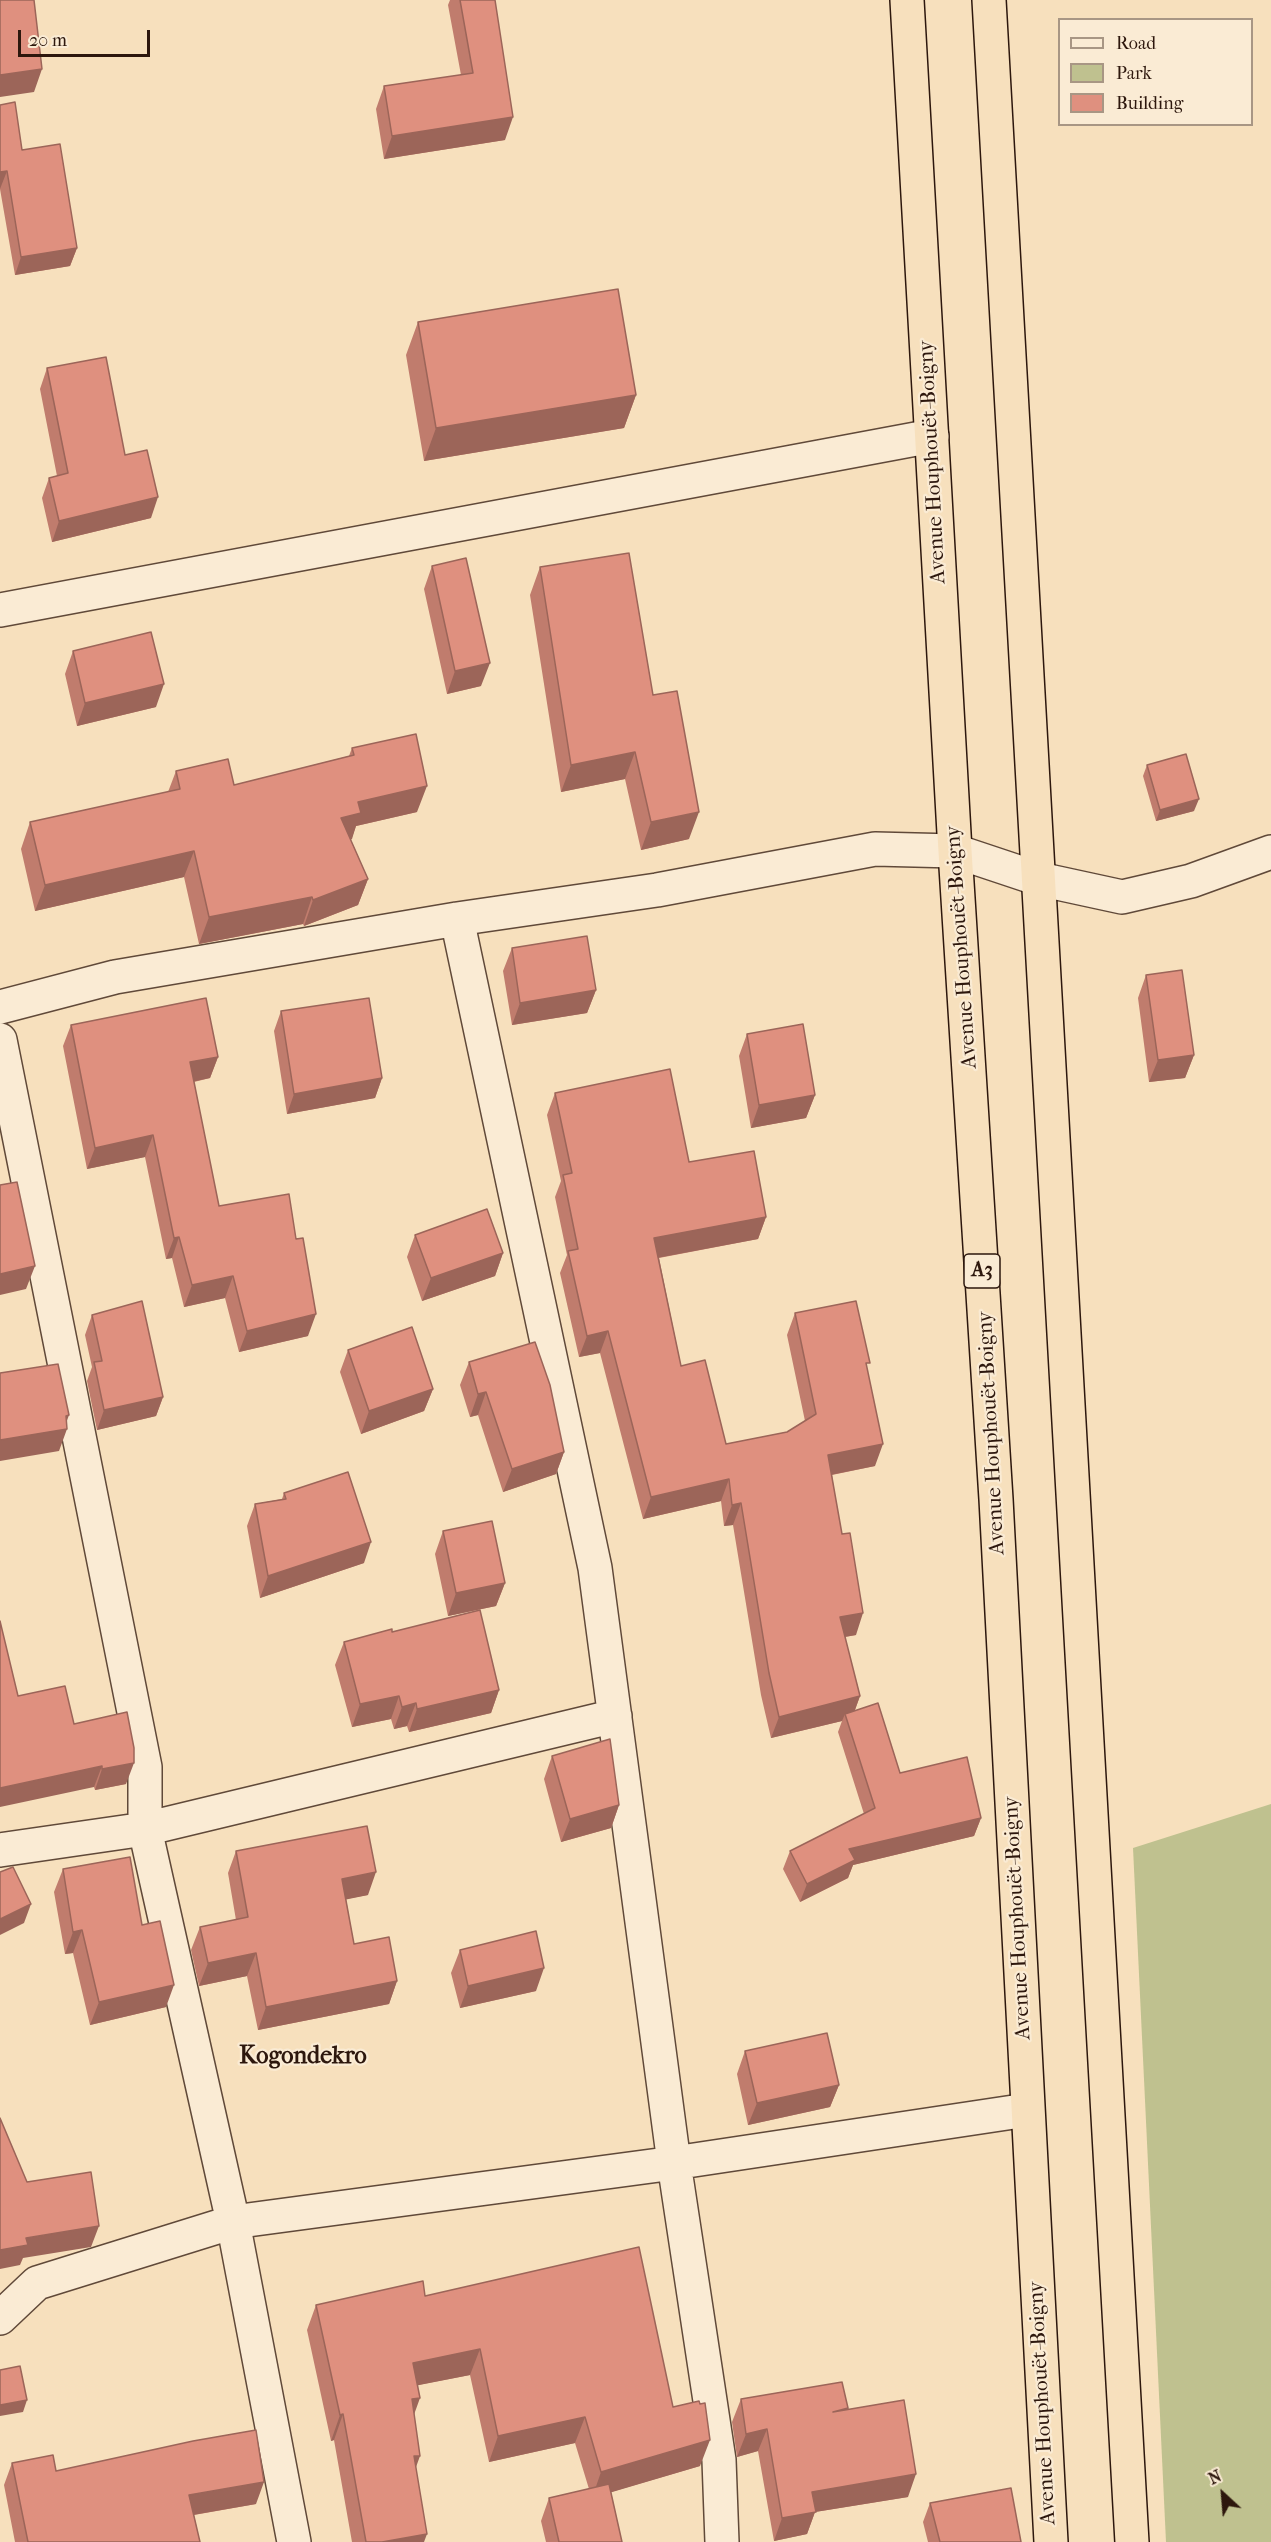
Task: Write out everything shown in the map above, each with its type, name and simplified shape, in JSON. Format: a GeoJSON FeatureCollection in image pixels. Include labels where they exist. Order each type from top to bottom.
{"type":"FeatureCollection","features":[{"type":"Feature","properties":{"kind":"highway","name":"Avenue Houphouët-Boigny"},"geometry":{"type":"LineString","coordinates":[[907,0],[955,851],[996,1499],[1051,2542]]}},
{"type":"Feature","properties":{"kind":"highway"},"geometry":{"type":"LineString","coordinates":[[989,0],[1131,2542]]}},
{"type":"Feature","properties":{"kind":"street"},"geometry":{"type":"LineString","coordinates":[[0,610],[932,436]]}},
{"type":"Feature","properties":{"kind":"street"},"geometry":{"type":"LineString","coordinates":[[0,1007],[115,977],[457,919],[657,890],[875,849],[955,851],[1039,879],[1122,897],[1191,881],[1271,852]]}},
{"type":"Feature","properties":{"kind":"street"},"geometry":{"type":"LineString","coordinates":[[457,919],[595,1568],[674,2163],[719,2460],[722,2542]]}},
{"type":"Feature","properties":{"kind":"street"},"geometry":{"type":"LineString","coordinates":[[0,1040],[145,1767],[145,1829],[233,2222],[294,2542]]}},
{"type":"Feature","properties":{"kind":"street"},"geometry":{"type":"LineString","coordinates":[[0,1850],[145,1829],[615,1716]]}},
{"type":"Feature","properties":{"kind":"street"},"geometry":{"type":"LineString","coordinates":[[0,2318],[37,2283],[233,2222],[674,2163],[1027,2110]]}},
{"type":"Feature","properties":{"kind":"green space"},"geometry":{"type":"Polygon","coordinates":[[[1271,1804],[1271,2542],[1166,2542],[1133,1848],[1271,1804]]]}},
{"type":"Feature","properties":{"kind":"building"},"geometry":{"type":"Polygon","coordinates":[[[0,0],[34,0],[42,69],[0,75],[0,0]]]}},
{"type":"Feature","properties":{"kind":"building"},"geometry":{"type":"Polygon","coordinates":[[[460,0],[495,0],[513,117],[392,136],[384,86],[473,73],[460,0]]]}},
{"type":"Feature","properties":{"kind":"building"},"geometry":{"type":"Polygon","coordinates":[[[15,102],[22,150],[60,144],[77,248],[21,257],[7,171],[0,172],[0,105],[15,102]]]}},
{"type":"Feature","properties":{"kind":"building"},"geometry":{"type":"Polygon","coordinates":[[[618,289],[636,395],[436,428],[418,322],[618,289]]]}},
{"type":"Feature","properties":{"kind":"building"},"geometry":{"type":"Polygon","coordinates":[[[106,357],[125,455],[147,450],[158,497],[59,521],[49,478],[68,473],[47,368],[106,357]]]}},
{"type":"Feature","properties":{"kind":"building"},"geometry":{"type":"Polygon","coordinates":[[[629,553],[653,695],[677,691],[699,812],[651,822],[635,752],[571,765],[540,567],[629,553]]]}},
{"type":"Feature","properties":{"kind":"building"},"geometry":{"type":"Polygon","coordinates":[[[466,558],[490,663],[455,671],[432,566],[466,558]]]}},
{"type":"Feature","properties":{"kind":"building"},"geometry":{"type":"Polygon","coordinates":[[[151,632],[164,684],[85,703],[73,651],[151,632]]]}},
{"type":"Feature","properties":{"kind":"building"},"geometry":{"type":"Polygon","coordinates":[[[416,734],[427,786],[358,802],[361,813],[341,818],[368,879],[313,900],[312,897],[209,917],[194,851],[45,885],[30,822],[180,789],[176,771],[228,759],[234,785],[354,755],[352,748],[416,734]]]}},
{"type":"Feature","properties":{"kind":"building"},"geometry":{"type":"Polygon","coordinates":[[[1186,754],[1199,799],[1160,810],[1147,765],[1186,754]]]}},
{"type":"Feature","properties":{"kind":"building"},"geometry":{"type":"Polygon","coordinates":[[[587,936],[596,990],[520,1003],[512,948],[587,936]]]}},
{"type":"Feature","properties":{"kind":"building"},"geometry":{"type":"Polygon","coordinates":[[[1182,970],[1194,1055],[1158,1060],[1146,975],[1182,970]]]}},
{"type":"Feature","properties":{"kind":"building"},"geometry":{"type":"Polygon","coordinates":[[[206,998],[218,1057],[190,1062],[219,1206],[289,1194],[296,1239],[303,1238],[316,1314],[247,1331],[233,1276],[192,1285],[179,1237],[174,1238],[153,1135],[95,1148],[71,1025],[206,998]]]}},
{"type":"Feature","properties":{"kind":"building"},"geometry":{"type":"Polygon","coordinates":[[[369,998],[382,1078],[294,1094],[281,1011],[369,998]]]}},
{"type":"Feature","properties":{"kind":"building"},"geometry":{"type":"Polygon","coordinates":[[[803,1024],[815,1095],[759,1105],[747,1034],[803,1024]]]}},
{"type":"Feature","properties":{"kind":"building"},"geometry":{"type":"Polygon","coordinates":[[[670,1069],[689,1162],[754,1151],[766,1217],[654,1238],[681,1366],[705,1360],[726,1444],[787,1432],[816,1414],[795,1313],[856,1301],[870,1363],[866,1363],[883,1444],[828,1455],[842,1534],[850,1533],[863,1613],[840,1617],[860,1696],[779,1717],[769,1673],[741,1503],[732,1505],[729,1479],[651,1497],[608,1331],[587,1336],[568,1251],[578,1249],[563,1175],[572,1173],[555,1093],[670,1069]]]}},
{"type":"Feature","properties":{"kind":"building"},"geometry":{"type":"Polygon","coordinates":[[[17,1182],[35,1266],[0,1274],[0,1185],[17,1182]]]}},
{"type":"Feature","properties":{"kind":"building"},"geometry":{"type":"Polygon","coordinates":[[[487,1209],[503,1253],[431,1278],[415,1235],[487,1209]]]}},
{"type":"Feature","properties":{"kind":"building"},"geometry":{"type":"Polygon","coordinates":[[[142,1301],[163,1397],[104,1410],[94,1362],[102,1361],[92,1315],[142,1301]]]}},
{"type":"Feature","properties":{"kind":"building"},"geometry":{"type":"Polygon","coordinates":[[[412,1327],[433,1389],[369,1411],[348,1350],[412,1327]]]}},
{"type":"Feature","properties":{"kind":"building"},"geometry":{"type":"Polygon","coordinates":[[[535,1342],[550,1385],[564,1452],[512,1469],[486,1392],[478,1394],[469,1362],[535,1342]]]}},
{"type":"Feature","properties":{"kind":"building"},"geometry":{"type":"Polygon","coordinates":[[[58,1364],[69,1415],[66,1416],[67,1429],[0,1440],[0,1373],[58,1364]]]}},
{"type":"Feature","properties":{"kind":"building"},"geometry":{"type":"Polygon","coordinates":[[[348,1472],[371,1542],[268,1576],[255,1504],[286,1499],[284,1493],[348,1472]]]}},
{"type":"Feature","properties":{"kind":"building"},"geometry":{"type":"Polygon","coordinates":[[[492,1521],[505,1583],[456,1593],[443,1531],[492,1521]]]}},
{"type":"Feature","properties":{"kind":"building"},"geometry":{"type":"Polygon","coordinates":[[[480,1610],[499,1690],[417,1709],[416,1703],[402,1707],[399,1696],[360,1704],[344,1642],[480,1610]]]}},
{"type":"Feature","properties":{"kind":"building"},"geometry":{"type":"Polygon","coordinates":[[[0,1621],[18,1696],[65,1686],[74,1724],[127,1712],[134,1748],[134,1763],[102,1769],[102,1766],[0,1788],[0,1621]]]}},
{"type":"Feature","properties":{"kind":"building"},"geometry":{"type":"Polygon","coordinates":[[[878,1703],[900,1773],[967,1757],[981,1818],[849,1849],[855,1860],[807,1884],[790,1851],[875,1808],[845,1714],[878,1703]]]}},
{"type":"Feature","properties":{"kind":"building"},"geometry":{"type":"Polygon","coordinates":[[[610,1739],[619,1805],[570,1819],[552,1756],[610,1739]]]}},
{"type":"Feature","properties":{"kind":"building"},"geometry":{"type":"Polygon","coordinates":[[[367,1826],[376,1872],[342,1879],[354,1944],[389,1937],[397,1981],[266,2007],[256,1953],[208,1963],[200,1927],[248,1917],[236,1851],[367,1826]]]}},
{"type":"Feature","properties":{"kind":"building"},"geometry":{"type":"Polygon","coordinates":[[[130,1857],[142,1925],[160,1921],[174,1985],[99,2002],[82,1930],[73,1932],[63,1869],[130,1857]]]}},
{"type":"Feature","properties":{"kind":"building"},"geometry":{"type":"Polygon","coordinates":[[[13,1867],[31,1904],[0,1919],[0,1872],[13,1867]]]}},
{"type":"Feature","properties":{"kind":"building"},"geometry":{"type":"Polygon","coordinates":[[[536,1931],[544,1968],[468,1986],[460,1950],[536,1931]]]}},
{"type":"Feature","properties":{"kind":"building"},"geometry":{"type":"Polygon","coordinates":[[[827,2033],[839,2085],[757,2103],[745,2051],[827,2033]]]}},
{"type":"Feature","properties":{"kind":"building"},"geometry":{"type":"Polygon","coordinates":[[[0,2118],[27,2182],[91,2172],[99,2226],[26,2238],[28,2245],[0,2250],[0,2118]]]}},
{"type":"Feature","properties":{"kind":"building"},"geometry":{"type":"Polygon","coordinates":[[[639,2247],[673,2407],[699,2401],[700,2404],[705,2403],[710,2440],[601,2472],[585,2417],[498,2436],[480,2349],[413,2363],[420,2398],[412,2399],[420,2456],[414,2456],[427,2534],[382,2542],[366,2542],[343,2414],[340,2415],[316,2305],[423,2281],[425,2296],[639,2247]]]}},
{"type":"Feature","properties":{"kind":"building"},"geometry":{"type":"Polygon","coordinates":[[[20,2366],[27,2400],[0,2405],[0,2370],[20,2366]]]}},
{"type":"Feature","properties":{"kind":"building"},"geometry":{"type":"Polygon","coordinates":[[[842,2382],[848,2408],[833,2412],[904,2400],[916,2474],[812,2492],[816,2512],[782,2518],[767,2429],[746,2434],[741,2399],[842,2382]]]}},
{"type":"Feature","properties":{"kind":"building"},"geometry":{"type":"Polygon","coordinates":[[[256,2430],[264,2482],[189,2495],[200,2542],[28,2542],[12,2463],[53,2455],[56,2471],[193,2441],[256,2430]]]}},
{"type":"Feature","properties":{"kind":"building"},"geometry":{"type":"Polygon","coordinates":[[[609,2484],[622,2542],[559,2542],[549,2498],[609,2484]]]}},
{"type":"Feature","properties":{"kind":"building"},"geometry":{"type":"Polygon","coordinates":[[[1011,2488],[1021,2542],[940,2542],[930,2503],[1011,2488]]]}},
{"type":"Feature","properties":{"kind":"district","name":"Kogondekro"},"geometry":{"type":"Point","coordinates":[303,2057]}}]}
